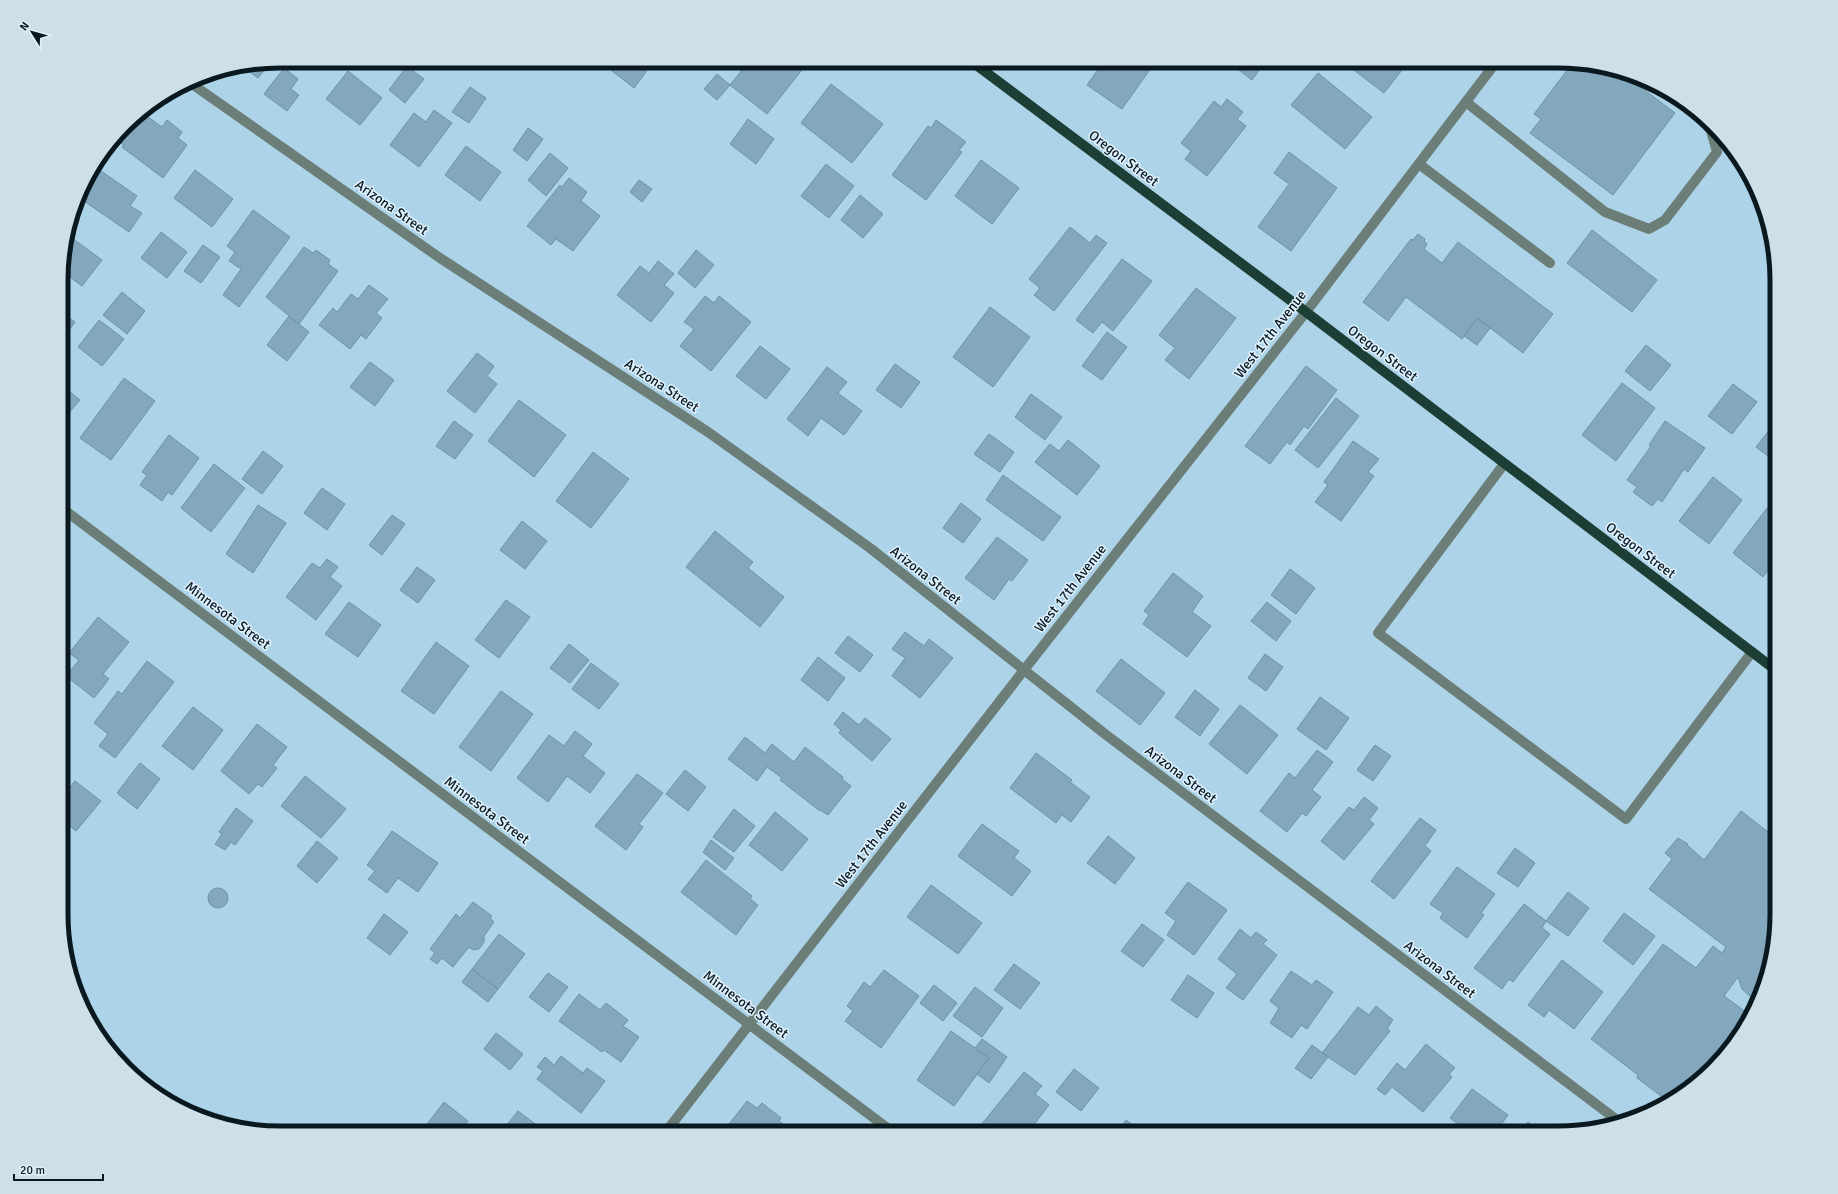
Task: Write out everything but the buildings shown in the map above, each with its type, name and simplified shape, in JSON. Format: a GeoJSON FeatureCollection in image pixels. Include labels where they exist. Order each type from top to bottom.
{"type":"FeatureCollection","features":[{"type":"Feature","properties":{"kind":"main road","name":"Oregon Street"},"geometry":{"type":"LineString","coordinates":[[980,68],[1306,312],[1770,666]]}},
{"type":"Feature","properties":{"kind":"street","name":"West 17th Avenue"},"geometry":{"type":"LineString","coordinates":[[670,1126],[1024,670],[1306,312],[1492,68]]}},
{"type":"Feature","properties":{"kind":"street","name":"Arizona Street"},"geometry":{"type":"LineString","coordinates":[[195,86],[440,258],[708,432],[870,548],[1111,739],[1615,1118]]}},
{"type":"Feature","properties":{"kind":"street"},"geometry":{"type":"LineString","coordinates":[[1466,102],[1605,212],[1649,229],[1665,220],[1717,152],[1712,134]]}},
{"type":"Feature","properties":{"kind":"street"},"geometry":{"type":"LineString","coordinates":[[1418,164],[1550,262]]}},
{"type":"Feature","properties":{"kind":"street"},"geometry":{"type":"LineString","coordinates":[[1504,464],[1378,633],[1626,819],[1752,652]]}},
{"type":"Feature","properties":{"kind":"street","name":"Minnesota Street"},"geometry":{"type":"LineString","coordinates":[[68,513],[885,1126]]}}]}
